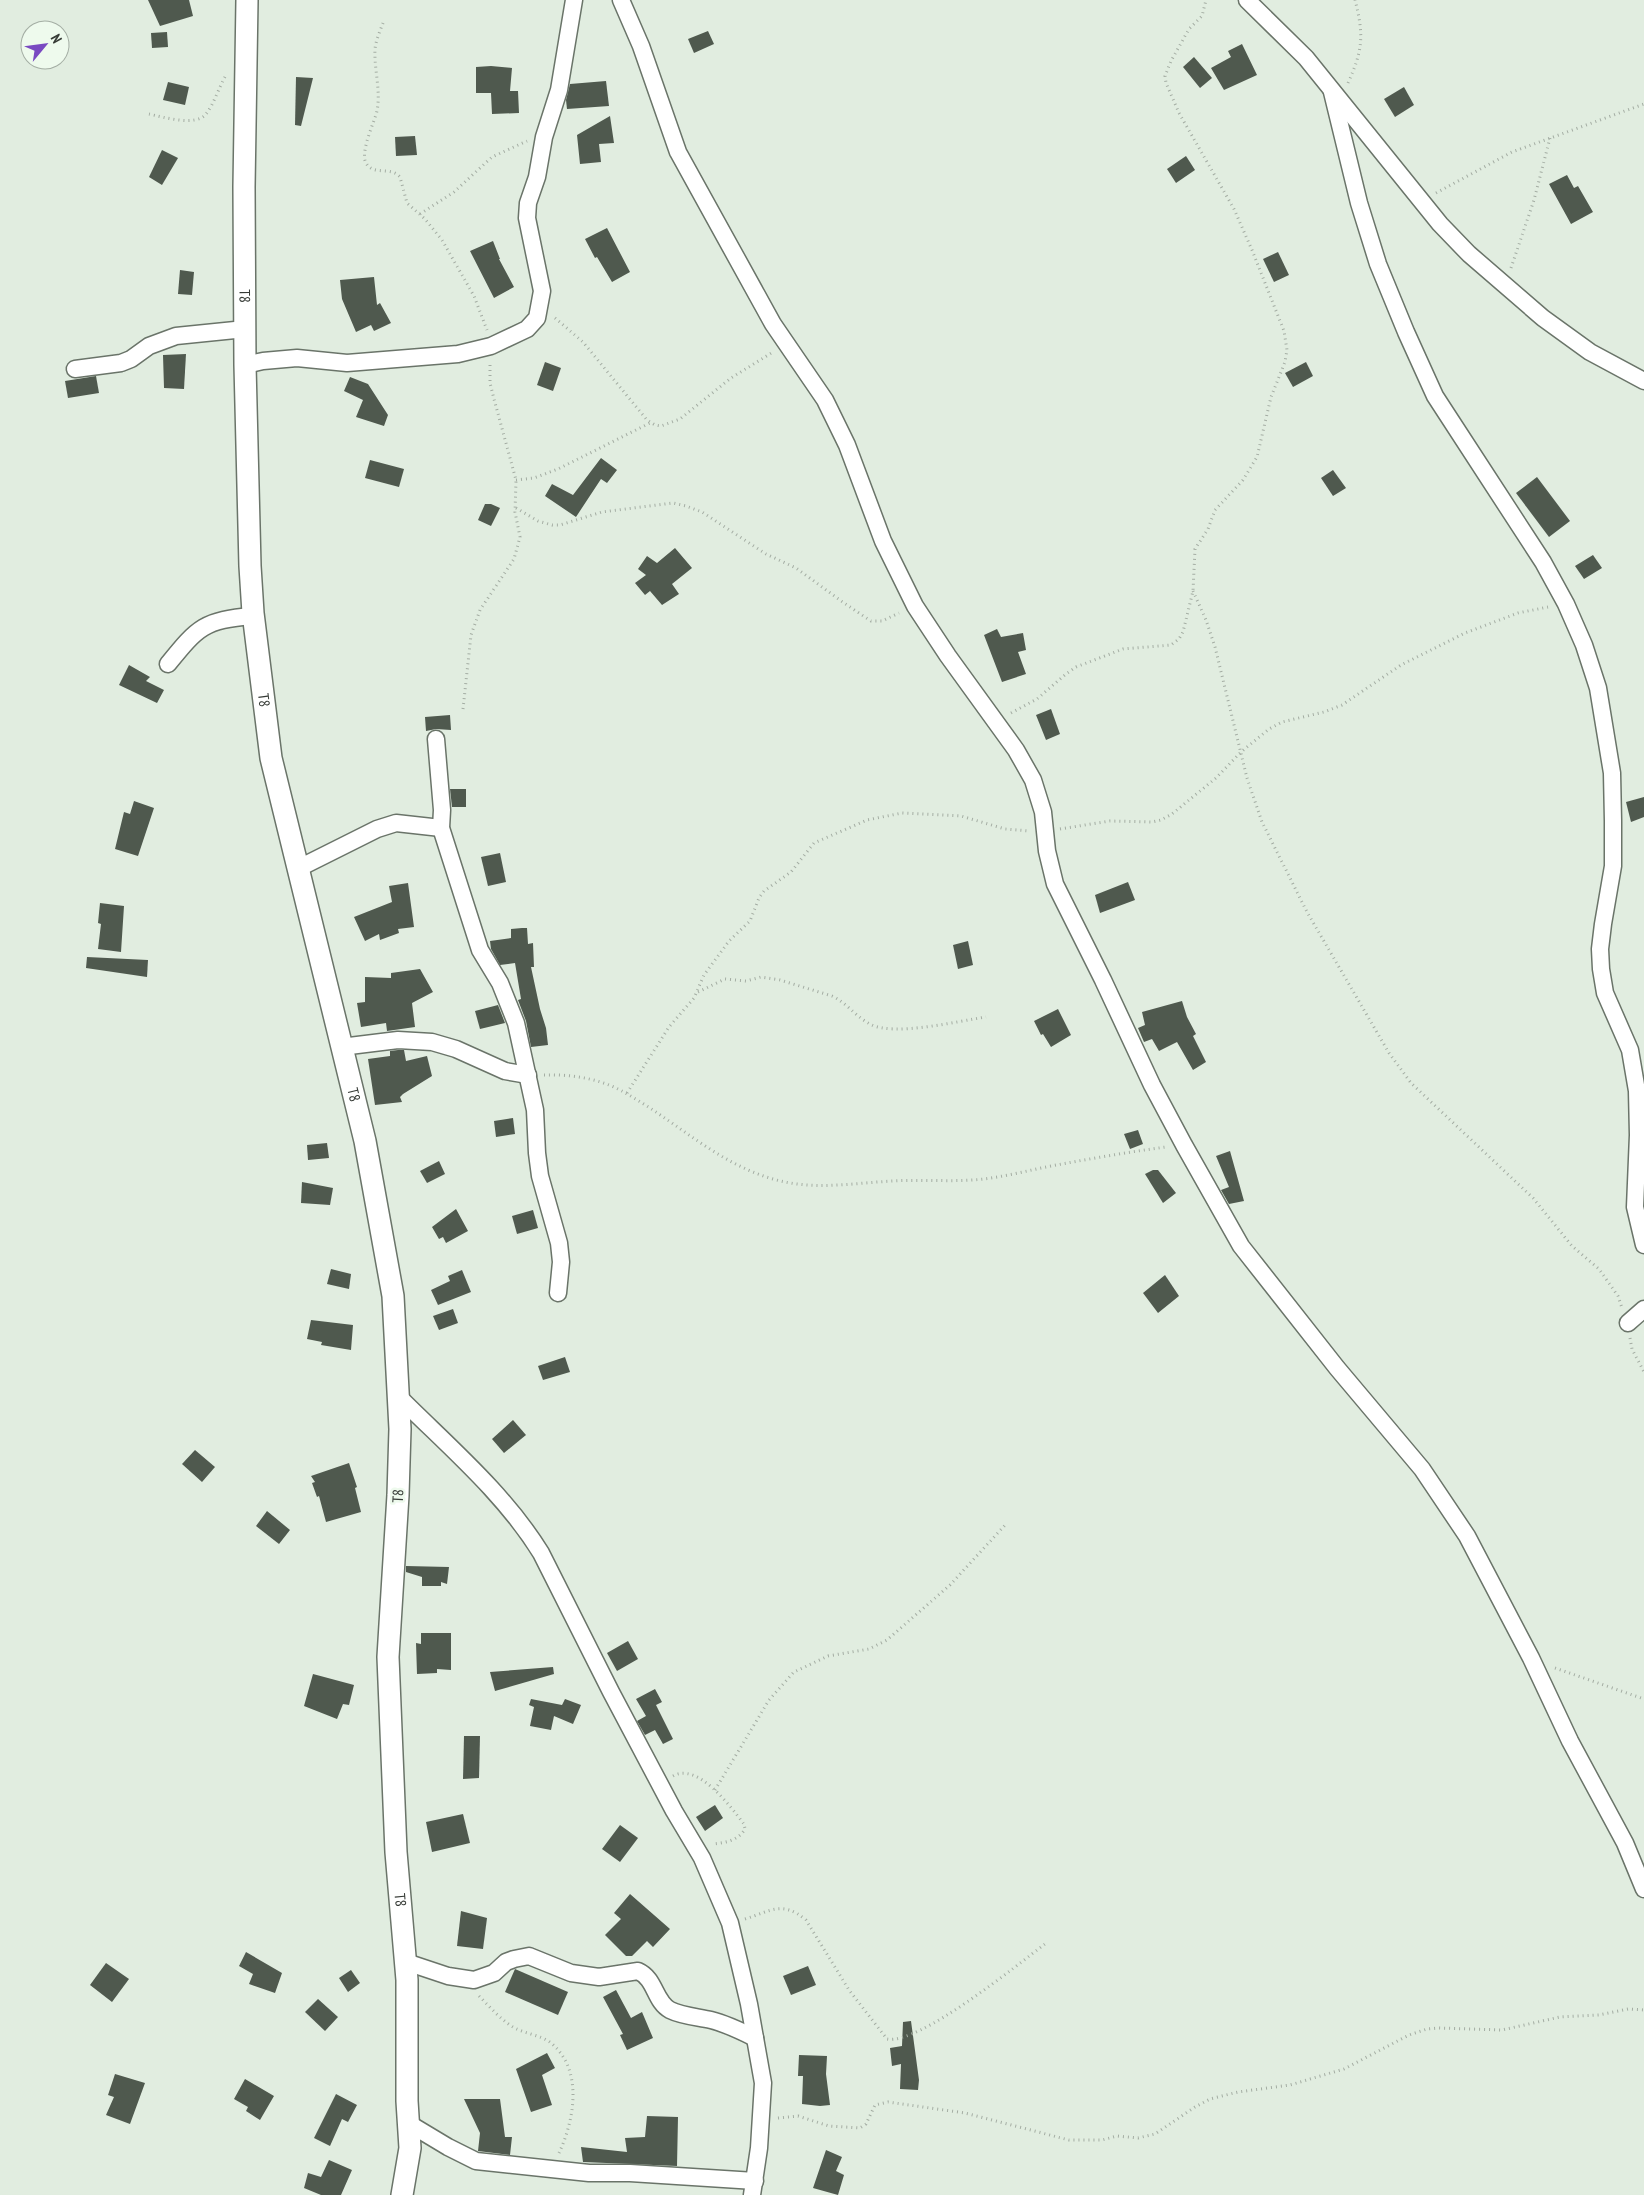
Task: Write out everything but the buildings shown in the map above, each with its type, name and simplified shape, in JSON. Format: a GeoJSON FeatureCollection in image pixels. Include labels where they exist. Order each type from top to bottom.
{"type":"FeatureCollection","features":[{"type":"Feature","properties":{"kind":"street","name":"T8"},"geometry":{"type":"LineString","coordinates":[[248,0],[244,187],[245,365],[253,616],[271,758],[376,1192],[394,1296],[399,1397],[398,1496],[388,1657],[396,1852],[406,1962],[410,2155],[402,2195]]}},
{"type":"Feature","properties":{"kind":"street"},"geometry":{"type":"LineString","coordinates":[[245,365],[263,361],[296,358],[346,363],[458,354],[491,346],[527,329],[537,318],[542,291],[527,218],[529,196],[537,177],[544,137],[559,90],[574,0]]}},
{"type":"Feature","properties":{"kind":"street"},"geometry":{"type":"LineString","coordinates":[[621,0],[641,46],[678,152],[732,253],[787,344],[825,400],[836,421],[883,541],[915,606],[948,656],[1016,750],[1033,780],[1043,812],[1047,851],[1055,884],[1099,971],[1152,1085],[1184,1145],[1240,1246],[1337,1368],[1422,1469],[1449,1508],[1486,1570],[1531,1658],[1570,1741],[1624,1843],[1644,1889]]}},
{"type":"Feature","properties":{"kind":"street"},"geometry":{"type":"LineString","coordinates":[[1247,0],[1306,58],[1422,201],[1469,254],[1503,284],[1590,352],[1644,381]]}},
{"type":"Feature","properties":{"kind":"street"},"geometry":{"type":"LineString","coordinates":[[1336,97],[1359,204],[1378,264],[1409,340],[1435,396],[1543,562],[1566,604],[1584,645],[1598,688],[1612,772],[1614,866],[1603,924],[1600,949],[1601,969],[1605,993],[1630,1050],[1637,1091],[1638,1135],[1635,1207],[1644,1245]]}},
{"type":"Feature","properties":{"kind":"street"},"geometry":{"type":"LineString","coordinates":[[75,369],[121,363],[149,346],[176,336],[245,329]]}},
{"type":"Feature","properties":{"kind":"street"},"geometry":{"type":"LineString","coordinates":[[168,664],[195,632],[223,619],[253,616]]}},
{"type":"Feature","properties":{"kind":"street"},"geometry":{"type":"LineString","coordinates":[[436,739],[442,810],[441,828],[480,950],[510,1003],[528,1075],[535,1110],[540,1176],[559,1243],[561,1262],[558,1293]]}},
{"type":"Feature","properties":{"kind":"street"},"geometry":{"type":"LineString","coordinates":[[299,868],[377,829],[396,823],[441,828]]}},
{"type":"Feature","properties":{"kind":"street"},"geometry":{"type":"LineString","coordinates":[[341,1047],[398,1040],[432,1042],[456,1049],[505,1071],[528,1075]]}},
{"type":"Feature","properties":{"kind":"street"},"geometry":{"type":"LineString","coordinates":[[1628,1323],[1644,1310]]}},
{"type":"Feature","properties":{"kind":"street"},"geometry":{"type":"LineString","coordinates":[[399,1397],[509,1508],[526,1528],[541,1553],[660,1785],[697,1851],[730,1923],[763,2083],[761,2123],[753,2188],[476,2162],[408,2123]]}},
{"type":"Feature","properties":{"kind":"street"},"geometry":{"type":"LineString","coordinates":[[406,1962],[448,1976],[474,1980],[486,1978],[506,1962],[519,1957],[529,1956],[571,1972],[599,1978],[638,1971],[649,1978],[667,2009],[679,2014],[736,2028],[755,2038]]}},
{"type":"Feature","properties":{"kind":"path"},"geometry":{"type":"LineString","coordinates":[[996,724],[1013,711],[1037,700],[1076,667],[1123,649],[1167,646],[1176,642],[1183,632],[1193,590],[1195,549],[1208,529],[1215,510],[1243,480],[1257,457],[1271,397],[1285,362],[1287,350],[1284,331],[1245,233],[1234,209],[1191,135],[1166,83],[1165,76],[1171,61],[1189,29],[1202,16],[1206,0]]}},
{"type":"Feature","properties":{"kind":"path"},"geometry":{"type":"LineString","coordinates":[[1336,97],[1361,48],[1361,31],[1355,0]]}},
{"type":"Feature","properties":{"kind":"path"},"geometry":{"type":"LineString","coordinates":[[383,23],[375,49],[379,84],[378,107],[367,143],[365,160],[370,168],[397,173],[403,186],[407,203],[420,214],[442,240],[480,309],[491,346],[490,383],[516,480],[515,507],[520,532],[518,546],[508,569],[480,610],[471,635],[463,709]]}},
{"type":"Feature","properties":{"kind":"path"},"geometry":{"type":"LineString","coordinates":[[149,114],[190,120],[202,118],[210,108],[229,69]]}},
{"type":"Feature","properties":{"kind":"path"},"geometry":{"type":"LineString","coordinates":[[1422,201],[1512,152],[1644,104]]}},
{"type":"Feature","properties":{"kind":"path"},"geometry":{"type":"LineString","coordinates":[[420,214],[459,188],[492,157],[513,146],[544,137]]}},
{"type":"Feature","properties":{"kind":"path"},"geometry":{"type":"LineString","coordinates":[[1503,284],[1511,267],[1534,200],[1551,138]]}},
{"type":"Feature","properties":{"kind":"path"},"geometry":{"type":"LineString","coordinates":[[540,306],[583,342],[651,423],[661,426],[680,419],[731,378],[787,344]]}},
{"type":"Feature","properties":{"kind":"path"},"geometry":{"type":"LineString","coordinates":[[516,480],[528,480],[551,472],[651,423]]}},
{"type":"Feature","properties":{"kind":"path"},"geometry":{"type":"LineString","coordinates":[[515,507],[538,521],[560,525],[602,512],[672,503],[686,506],[702,512],[766,554],[796,568],[871,621],[882,621],[915,606]]}},
{"type":"Feature","properties":{"kind":"path"},"geometry":{"type":"LineString","coordinates":[[1193,590],[1215,647],[1253,797],[1281,861],[1320,935],[1388,1052],[1411,1083],[1533,1198],[1572,1246],[1599,1269],[1618,1296],[1628,1323],[1632,1349],[1644,1372]]}},
{"type":"Feature","properties":{"kind":"path"},"geometry":{"type":"LineString","coordinates":[[627,1093],[669,1027],[698,992],[704,975],[729,941],[753,916],[758,898],[764,891],[791,872],[808,848],[824,837],[867,820],[902,813],[961,816],[1005,829],[1046,831],[1110,821],[1152,822],[1162,820],[1216,778],[1241,752],[1269,729],[1282,722],[1324,712],[1342,705],[1401,665],[1465,633],[1518,613],[1566,604]]}},
{"type":"Feature","properties":{"kind":"path"},"geometry":{"type":"LineString","coordinates":[[698,992],[725,979],[746,981],[761,976],[832,996],[864,1021],[880,1028],[909,1028],[986,1017]]}},
{"type":"Feature","properties":{"kind":"path"},"geometry":{"type":"LineString","coordinates":[[528,1075],[559,1074],[584,1078],[627,1093],[685,1134],[728,1160],[751,1172],[802,1186],[895,1181],[972,1181],[1184,1145]]}},
{"type":"Feature","properties":{"kind":"path"},"geometry":{"type":"LineString","coordinates":[[716,1790],[769,1700],[794,1672],[828,1656],[869,1649],[887,1640],[950,1586],[1007,1523]]}},
{"type":"Feature","properties":{"kind":"path"},"geometry":{"type":"LineString","coordinates":[[1531,1658],[1644,1699]]}},
{"type":"Feature","properties":{"kind":"path"},"geometry":{"type":"LineString","coordinates":[[660,1785],[677,1774],[695,1776],[716,1790],[744,1824],[745,1829],[740,1836],[733,1840],[711,1844],[697,1851]]}},
{"type":"Feature","properties":{"kind":"path"},"geometry":{"type":"LineString","coordinates":[[730,1923],[782,1907],[795,1911],[806,1920],[855,1998],[887,2038],[894,2040],[914,2034],[957,2008],[1045,1944]]}},
{"type":"Feature","properties":{"kind":"path"},"geometry":{"type":"LineString","coordinates":[[462,1978],[499,2016],[513,2027],[549,2042],[565,2061],[572,2090],[573,2116],[551,2170]]}},
{"type":"Feature","properties":{"kind":"path"},"geometry":{"type":"LineString","coordinates":[[761,2123],[798,2116],[830,2126],[860,2128],[866,2124],[875,2105],[888,2102],[965,2113],[1069,2140],[1094,2141],[1118,2136],[1138,2138],[1155,2134],[1210,2099],[1238,2092],[1290,2085],[1344,2069],[1409,2035],[1427,2029],[1502,2030],[1567,2016],[1599,2015],[1628,2009],[1644,2010]]}}]}
